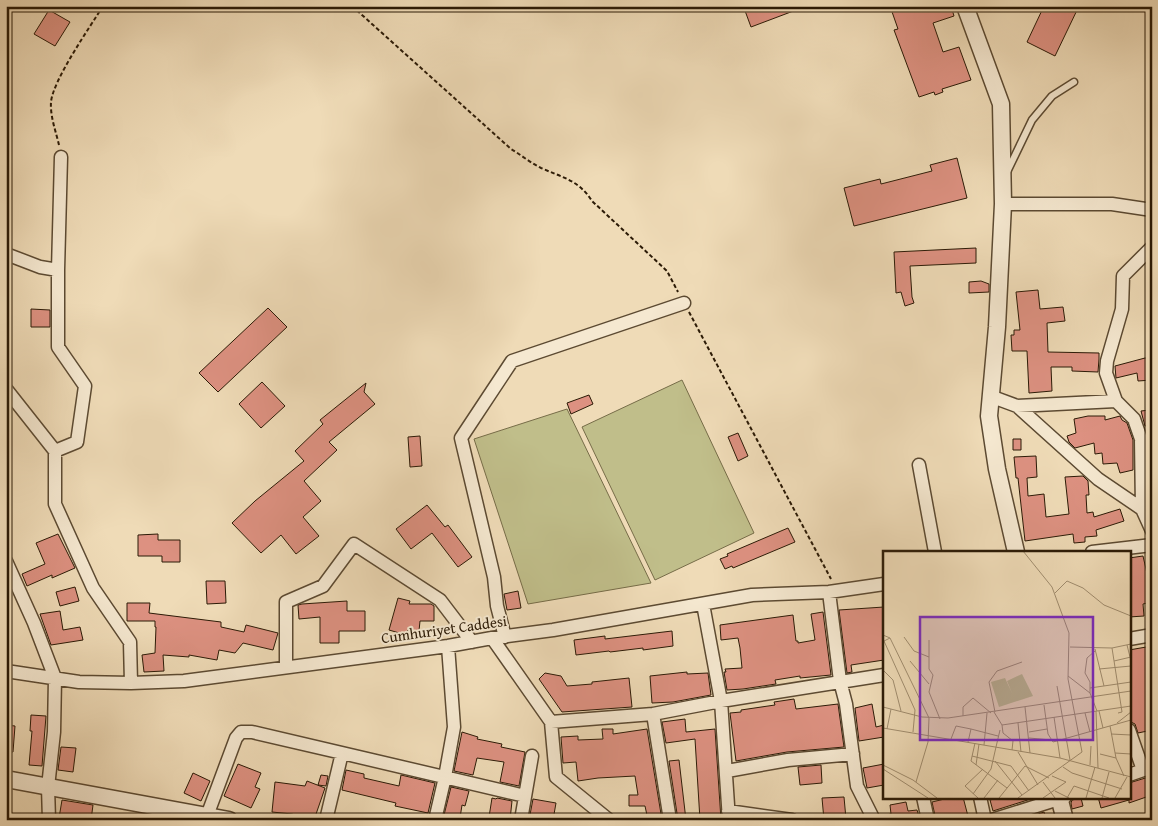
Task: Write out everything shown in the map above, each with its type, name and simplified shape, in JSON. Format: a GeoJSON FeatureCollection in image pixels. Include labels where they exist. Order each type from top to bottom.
{"type":"FeatureCollection","features":[{"type":"Feature","properties":{"kind":"street"},"geometry":{"type":"LineString","coordinates":[[965,6],[1001,104],[1003,204],[997,328],[988,416],[996,469],[1016,551]]}},
{"type":"Feature","properties":{"kind":"street"},"geometry":{"type":"LineString","coordinates":[[54,451],[77,442],[85,386],[58,347],[61,157]]}},
{"type":"Feature","properties":{"kind":"street"},"geometry":{"type":"LineString","coordinates":[[1003,204],[1112,204],[1152,210]]}},
{"type":"Feature","properties":{"kind":"street"},"geometry":{"type":"LineString","coordinates":[[1142,508],[1147,479],[1142,439],[1134,419],[1116,402],[1106,373],[1107,361],[1122,309],[1123,276],[1152,247]]}},
{"type":"Feature","properties":{"kind":"street"},"geometry":{"type":"LineString","coordinates":[[6,254],[40,267],[58,270]]}},
{"type":"Feature","properties":{"kind":"street"},"geometry":{"type":"LineString","coordinates":[[609,820],[556,777],[552,722],[498,637],[494,577],[461,438],[512,361],[684,303]]}},
{"type":"Feature","properties":{"kind":"street"},"geometry":{"type":"LineString","coordinates":[[6,389],[54,451],[54,504],[93,588],[130,642],[130,683]]}},
{"type":"Feature","properties":{"kind":"street"},"geometry":{"type":"LineString","coordinates":[[990,396],[1017,406],[1098,479],[1142,508],[1152,531]]}},
{"type":"Feature","properties":{"kind":"street"},"geometry":{"type":"LineString","coordinates":[[1017,406],[1116,402]]}},
{"type":"Feature","properties":{"kind":"street"},"geometry":{"type":"LineString","coordinates":[[919,465],[935,551]]}},
{"type":"Feature","properties":{"kind":"street"},"geometry":{"type":"LineString","coordinates":[[286,668],[286,602],[323,586],[354,544],[440,600],[472,642]]}},
{"type":"Feature","properties":{"kind":"street"},"geometry":{"type":"LineString","coordinates":[[1100,551],[1152,544]]}},
{"type":"Feature","properties":{"kind":"street"},"geometry":{"type":"LineString","coordinates":[[6,560],[34,623],[55,678],[54,732],[48,787],[49,820]]}},
{"type":"Feature","properties":{"kind":"street","name":"Cumhuriyet Caddesi"},"geometry":{"type":"LineString","coordinates":[[6,671],[79,682],[184,681],[448,646],[553,630],[752,595],[833,591],[883,584]]}},
{"type":"Feature","properties":{"kind":"street"},"geometry":{"type":"LineString","coordinates":[[833,591],[840,682],[846,704],[858,786],[874,820]]}},
{"type":"Feature","properties":{"kind":"street"},"geometry":{"type":"LineString","coordinates":[[703,604],[722,701],[728,815],[792,820]]}},
{"type":"Feature","properties":{"kind":"street"},"geometry":{"type":"LineString","coordinates":[[1130,639],[1152,635]]}},
{"type":"Feature","properties":{"kind":"street"},"geometry":{"type":"LineString","coordinates":[[435,820],[454,727],[448,646]]}},
{"type":"Feature","properties":{"kind":"street"},"geometry":{"type":"LineString","coordinates":[[552,722],[653,714],[883,675]]}},
{"type":"Feature","properties":{"kind":"street"},"geometry":{"type":"LineString","coordinates":[[653,714],[670,820]]}},
{"type":"Feature","properties":{"kind":"street"},"geometry":{"type":"LineString","coordinates":[[207,816],[236,738],[241,732],[252,732],[525,796]]}},
{"type":"Feature","properties":{"kind":"street"},"geometry":{"type":"LineString","coordinates":[[1130,732],[1147,768],[1130,774]]}},
{"type":"Feature","properties":{"kind":"street"},"geometry":{"type":"LineString","coordinates":[[326,820],[342,753]]}},
{"type":"Feature","properties":{"kind":"street"},"geometry":{"type":"LineString","coordinates":[[727,771],[788,760],[853,754]]}},
{"type":"Feature","properties":{"kind":"street"},"geometry":{"type":"LineString","coordinates":[[521,820],[532,756]]}},
{"type":"Feature","properties":{"kind":"street"},"geometry":{"type":"LineString","coordinates":[[6,779],[229,820]]}},
{"type":"Feature","properties":{"kind":"street"},"geometry":{"type":"LineString","coordinates":[[923,798],[928,820]]}},
{"type":"Feature","properties":{"kind":"street"},"geometry":{"type":"LineString","coordinates":[[980,798],[985,820]]}},
{"type":"Feature","properties":{"kind":"street"},"geometry":{"type":"LineString","coordinates":[[992,820],[1061,798],[1065,820]]}},
{"type":"Feature","properties":{"kind":"lane"},"geometry":{"type":"LineString","coordinates":[[1003,183],[1032,120],[1052,96],[1074,82]]}},
{"type":"Feature","properties":{"kind":"path"},"geometry":{"type":"LineString","coordinates":[[61,157],[51,102],[60,77],[103,6]]}},
{"type":"Feature","properties":{"kind":"path"},"geometry":{"type":"LineString","coordinates":[[352,6],[511,149],[540,167],[564,177],[586,191],[592,201],[667,271],[833,591]]}},
{"type":"Feature","properties":{"kind":"shaded area"},"geometry":{"type":"Polygon","coordinates":[[[682,380],[754,533],[655,580],[582,427],[682,380]]]}},
{"type":"Feature","properties":{"kind":"shaded area"},"geometry":{"type":"Polygon","coordinates":[[[567,409],[651,583],[528,604],[474,439],[567,409]]]}},
{"type":"Feature","properties":{"kind":"building"},"geometry":{"type":"Polygon","coordinates":[[[749,6],[804,7],[751,27],[744,8],[749,6]]]}},
{"type":"Feature","properties":{"kind":"building"},"geometry":{"type":"Polygon","coordinates":[[[890,6],[951,6],[954,16],[933,23],[943,52],[959,47],[971,80],[942,89],[943,92],[935,95],[934,92],[919,97],[894,30],[898,29],[890,6]]]}},
{"type":"Feature","properties":{"kind":"building"},"geometry":{"type":"Polygon","coordinates":[[[1044,6],[1079,6],[1055,56],[1027,42],[1044,6]]]}},
{"type":"Feature","properties":{"kind":"building"},"geometry":{"type":"Polygon","coordinates":[[[49,10],[70,22],[55,46],[34,34],[49,10]]]}},
{"type":"Feature","properties":{"kind":"building"},"geometry":{"type":"Polygon","coordinates":[[[957,158],[967,198],[854,226],[844,188],[880,179],[881,184],[932,171],[930,165],[957,158]]]}},
{"type":"Feature","properties":{"kind":"building"},"geometry":{"type":"Polygon","coordinates":[[[976,248],[976,263],[910,266],[914,303],[905,306],[901,292],[896,293],[894,252],[976,248]]]}},
{"type":"Feature","properties":{"kind":"building"},"geometry":{"type":"Polygon","coordinates":[[[981,281],[989,284],[989,292],[969,293],[969,282],[981,281]]]}},
{"type":"Feature","properties":{"kind":"building"},"geometry":{"type":"Polygon","coordinates":[[[1038,290],[1040,309],[1063,307],[1065,321],[1047,323],[1048,352],[1099,353],[1098,372],[1072,371],[1072,367],[1051,367],[1052,391],[1029,393],[1027,351],[1012,351],[1011,335],[1014,335],[1014,330],[1020,330],[1016,292],[1038,290]]]}},
{"type":"Feature","properties":{"kind":"building"},"geometry":{"type":"Polygon","coordinates":[[[268,308],[287,327],[218,392],[199,373],[268,308]]]}},
{"type":"Feature","properties":{"kind":"building"},"geometry":{"type":"Polygon","coordinates":[[[31,309],[50,310],[50,327],[31,327],[31,309]]]}},
{"type":"Feature","properties":{"kind":"building"},"geometry":{"type":"Polygon","coordinates":[[[1152,358],[1152,380],[1138,381],[1137,373],[1116,378],[1115,366],[1152,358]]]}},
{"type":"Feature","properties":{"kind":"building"},"geometry":{"type":"Polygon","coordinates":[[[262,382],[285,406],[261,428],[239,404],[262,382]]]}},
{"type":"Feature","properties":{"kind":"building"},"geometry":{"type":"Polygon","coordinates":[[[366,383],[364,392],[375,404],[329,442],[337,450],[304,481],[321,501],[303,517],[319,536],[296,554],[281,535],[261,553],[232,523],[255,501],[304,461],[295,451],[323,424],[320,420],[366,383]]]}},
{"type":"Feature","properties":{"kind":"building"},"geometry":{"type":"Polygon","coordinates":[[[589,395],[593,404],[571,414],[567,403],[589,395]]]}},
{"type":"Feature","properties":{"kind":"building"},"geometry":{"type":"Polygon","coordinates":[[[1150,410],[1152,424],[1145,426],[1141,411],[1150,410]]]}},
{"type":"Feature","properties":{"kind":"building"},"geometry":{"type":"Polygon","coordinates":[[[1088,416],[1105,416],[1105,420],[1120,416],[1127,423],[1133,440],[1133,470],[1120,473],[1117,463],[1103,464],[1102,453],[1095,454],[1094,443],[1075,448],[1069,442],[1067,436],[1076,433],[1074,419],[1088,416]]]}},
{"type":"Feature","properties":{"kind":"building"},"geometry":{"type":"Polygon","coordinates":[[[738,433],[748,456],[738,461],[728,437],[738,433]]]}},
{"type":"Feature","properties":{"kind":"building"},"geometry":{"type":"Polygon","coordinates":[[[420,436],[422,466],[410,467],[408,437],[420,436]]]}},
{"type":"Feature","properties":{"kind":"building"},"geometry":{"type":"Polygon","coordinates":[[[1013,439],[1021,439],[1021,450],[1013,450],[1013,439]]]}},
{"type":"Feature","properties":{"kind":"building"},"geometry":{"type":"Polygon","coordinates":[[[1036,456],[1037,477],[1027,478],[1028,496],[1044,494],[1046,517],[1069,514],[1065,477],[1083,476],[1088,481],[1089,495],[1086,495],[1087,513],[1093,512],[1094,517],[1120,509],[1124,521],[1096,530],[1097,536],[1085,537],[1085,542],[1074,543],[1073,534],[1025,541],[1014,457],[1036,456]]]}},
{"type":"Feature","properties":{"kind":"building"},"geometry":{"type":"Polygon","coordinates":[[[427,505],[445,527],[448,525],[472,557],[458,567],[432,533],[411,549],[396,529],[427,505]]]}},
{"type":"Feature","properties":{"kind":"building"},"geometry":{"type":"Polygon","coordinates":[[[788,528],[795,542],[733,568],[732,566],[725,569],[720,559],[728,556],[727,554],[788,528]]]}},
{"type":"Feature","properties":{"kind":"building"},"geometry":{"type":"Polygon","coordinates":[[[58,534],[75,568],[52,578],[52,575],[27,586],[22,574],[45,564],[36,543],[58,534]]]}},
{"type":"Feature","properties":{"kind":"building"},"geometry":{"type":"Polygon","coordinates":[[[158,534],[158,540],[180,540],[180,562],[162,562],[162,556],[138,556],[138,535],[158,534]]]}},
{"type":"Feature","properties":{"kind":"building"},"geometry":{"type":"Polygon","coordinates":[[[1143,556],[1148,578],[1152,577],[1152,602],[1143,604],[1144,616],[1130,617],[1130,558],[1143,556]]]}},
{"type":"Feature","properties":{"kind":"building"},"geometry":{"type":"Polygon","coordinates":[[[206,581],[225,581],[226,603],[207,604],[206,581]]]}},
{"type":"Feature","properties":{"kind":"building"},"geometry":{"type":"Polygon","coordinates":[[[75,587],[79,601],[60,606],[56,592],[75,587]]]}},
{"type":"Feature","properties":{"kind":"building"},"geometry":{"type":"Polygon","coordinates":[[[518,591],[521,608],[507,610],[504,594],[518,591]]]}},
{"type":"Feature","properties":{"kind":"building"},"geometry":{"type":"Polygon","coordinates":[[[398,598],[410,601],[409,604],[431,604],[434,606],[434,621],[420,621],[419,631],[408,630],[406,635],[389,630],[398,598]]]}},
{"type":"Feature","properties":{"kind":"building"},"geometry":{"type":"Polygon","coordinates":[[[347,601],[347,611],[365,611],[365,631],[339,631],[339,643],[320,643],[320,617],[299,619],[298,605],[347,601]]]}},
{"type":"Feature","properties":{"kind":"building"},"geometry":{"type":"Polygon","coordinates":[[[127,603],[150,603],[149,613],[221,622],[221,627],[244,632],[246,625],[278,633],[273,650],[243,643],[235,653],[219,650],[217,660],[189,655],[189,657],[163,655],[164,671],[144,672],[142,655],[155,653],[155,621],[127,621],[127,603]]]}},
{"type":"Feature","properties":{"kind":"building"},"geometry":{"type":"Polygon","coordinates":[[[883,607],[883,660],[851,665],[852,672],[847,673],[839,610],[883,607]]]}},
{"type":"Feature","properties":{"kind":"building"},"geometry":{"type":"Polygon","coordinates":[[[60,611],[63,630],[80,627],[83,640],[51,645],[40,614],[60,611]]]}},
{"type":"Feature","properties":{"kind":"building"},"geometry":{"type":"Polygon","coordinates":[[[823,612],[831,675],[800,678],[800,676],[775,680],[776,684],[727,690],[724,672],[726,672],[725,669],[742,668],[740,648],[738,638],[721,640],[720,625],[793,615],[796,641],[798,643],[815,640],[811,614],[823,612]]]}},
{"type":"Feature","properties":{"kind":"building"},"geometry":{"type":"Polygon","coordinates":[[[672,631],[673,646],[576,655],[574,640],[605,636],[605,639],[672,631]]]}},
{"type":"Feature","properties":{"kind":"building"},"geometry":{"type":"Polygon","coordinates":[[[1152,646],[1152,730],[1138,733],[1130,718],[1130,650],[1152,646]]]}},
{"type":"Feature","properties":{"kind":"building"},"geometry":{"type":"Polygon","coordinates":[[[687,672],[687,674],[708,673],[711,695],[673,702],[652,703],[650,676],[687,672]]]}},
{"type":"Feature","properties":{"kind":"building"},"geometry":{"type":"Polygon","coordinates":[[[545,673],[561,676],[567,686],[629,678],[632,707],[562,712],[539,679],[545,673]]]}},
{"type":"Feature","properties":{"kind":"building"},"geometry":{"type":"Polygon","coordinates":[[[794,699],[796,709],[838,704],[844,747],[787,752],[736,761],[730,713],[775,705],[774,702],[794,699]]]}},
{"type":"Feature","properties":{"kind":"building"},"geometry":{"type":"Polygon","coordinates":[[[872,704],[876,727],[883,725],[883,737],[859,741],[855,708],[872,704]]]}},
{"type":"Feature","properties":{"kind":"building"},"geometry":{"type":"Polygon","coordinates":[[[31,715],[46,716],[42,766],[29,765],[32,731],[30,731],[31,715]]]}},
{"type":"Feature","properties":{"kind":"building"},"geometry":{"type":"Polygon","coordinates":[[[685,719],[686,732],[715,729],[721,820],[700,820],[695,739],[666,743],[662,722],[685,719]]]}},
{"type":"Feature","properties":{"kind":"building"},"geometry":{"type":"Polygon","coordinates":[[[6,725],[15,726],[13,752],[6,752],[6,725]]]}},
{"type":"Feature","properties":{"kind":"building"},"geometry":{"type":"Polygon","coordinates":[[[602,729],[613,729],[613,734],[647,729],[662,820],[648,820],[645,806],[629,806],[629,795],[638,795],[635,776],[578,781],[576,762],[563,763],[561,737],[578,736],[578,740],[603,739],[602,729]]]}},
{"type":"Feature","properties":{"kind":"building"},"geometry":{"type":"Polygon","coordinates":[[[462,732],[478,737],[477,739],[502,744],[501,747],[525,752],[519,786],[500,782],[504,762],[477,758],[473,775],[454,771],[462,732]]]}},
{"type":"Feature","properties":{"kind":"building"},"geometry":{"type":"Polygon","coordinates":[[[61,747],[76,748],[73,772],[58,770],[61,747]]]}},
{"type":"Feature","properties":{"kind":"building"},"geometry":{"type":"Polygon","coordinates":[[[679,760],[686,820],[678,820],[669,761],[679,760]]]}},
{"type":"Feature","properties":{"kind":"building"},"geometry":{"type":"Polygon","coordinates":[[[238,764],[261,773],[255,787],[260,789],[251,808],[224,796],[238,764]]]}},
{"type":"Feature","properties":{"kind":"building"},"geometry":{"type":"Polygon","coordinates":[[[883,764],[883,785],[867,788],[863,768],[883,764]]]}},
{"type":"Feature","properties":{"kind":"building"},"geometry":{"type":"Polygon","coordinates":[[[821,765],[822,783],[800,785],[798,767],[821,765]]]}},
{"type":"Feature","properties":{"kind":"building"},"geometry":{"type":"Polygon","coordinates":[[[346,770],[364,774],[364,778],[399,786],[401,775],[435,783],[428,813],[395,806],[396,803],[342,790],[346,770]]]}},
{"type":"Feature","properties":{"kind":"building"},"geometry":{"type":"Polygon","coordinates":[[[193,773],[210,781],[201,801],[184,793],[193,773]]]}},
{"type":"Feature","properties":{"kind":"building"},"geometry":{"type":"Polygon","coordinates":[[[321,775],[328,776],[326,786],[318,785],[321,775]]]}},
{"type":"Feature","properties":{"kind":"building"},"geometry":{"type":"Polygon","coordinates":[[[1152,776],[1152,795],[1129,803],[1130,783],[1152,776]]]}},
{"type":"Feature","properties":{"kind":"building"},"geometry":{"type":"Polygon","coordinates":[[[307,781],[325,788],[314,820],[308,820],[292,814],[272,812],[275,782],[305,786],[307,781]]]}},
{"type":"Feature","properties":{"kind":"building"},"geometry":{"type":"Polygon","coordinates":[[[451,787],[469,791],[465,806],[462,805],[460,818],[444,815],[451,787]]]}},
{"type":"Feature","properties":{"kind":"building"},"geometry":{"type":"Polygon","coordinates":[[[844,797],[846,819],[824,820],[822,798],[844,797]]]}},
{"type":"Feature","properties":{"kind":"building"},"geometry":{"type":"Polygon","coordinates":[[[492,798],[512,801],[510,820],[489,817],[492,798]]]}},
{"type":"Feature","properties":{"kind":"building"},"geometry":{"type":"Polygon","coordinates":[[[949,798],[963,798],[969,820],[936,820],[932,802],[949,798]]]}},
{"type":"Feature","properties":{"kind":"building"},"geometry":{"type":"Polygon","coordinates":[[[999,798],[1034,798],[993,811],[990,800],[999,798]]]}},
{"type":"Feature","properties":{"kind":"building"},"geometry":{"type":"Polygon","coordinates":[[[1081,798],[1083,806],[1072,809],[1072,800],[1081,798]]]}},
{"type":"Feature","properties":{"kind":"building"},"geometry":{"type":"Polygon","coordinates":[[[1098,798],[1129,798],[1129,800],[1101,808],[1098,798]]]}},
{"type":"Feature","properties":{"kind":"building"},"geometry":{"type":"Polygon","coordinates":[[[533,799],[556,803],[553,820],[529,820],[533,799]]]}},
{"type":"Feature","properties":{"kind":"building"},"geometry":{"type":"Polygon","coordinates":[[[62,800],[93,805],[91,820],[59,818],[62,800]]]}},
{"type":"Feature","properties":{"kind":"building"},"geometry":{"type":"Polygon","coordinates":[[[906,802],[908,811],[917,810],[920,820],[886,820],[886,815],[891,814],[890,805],[906,802]]]}},
{"type":"Feature","properties":{"kind":"building"},"geometry":{"type":"Polygon","coordinates":[[[1044,812],[1047,820],[1020,820],[1044,812]]]}}]}
